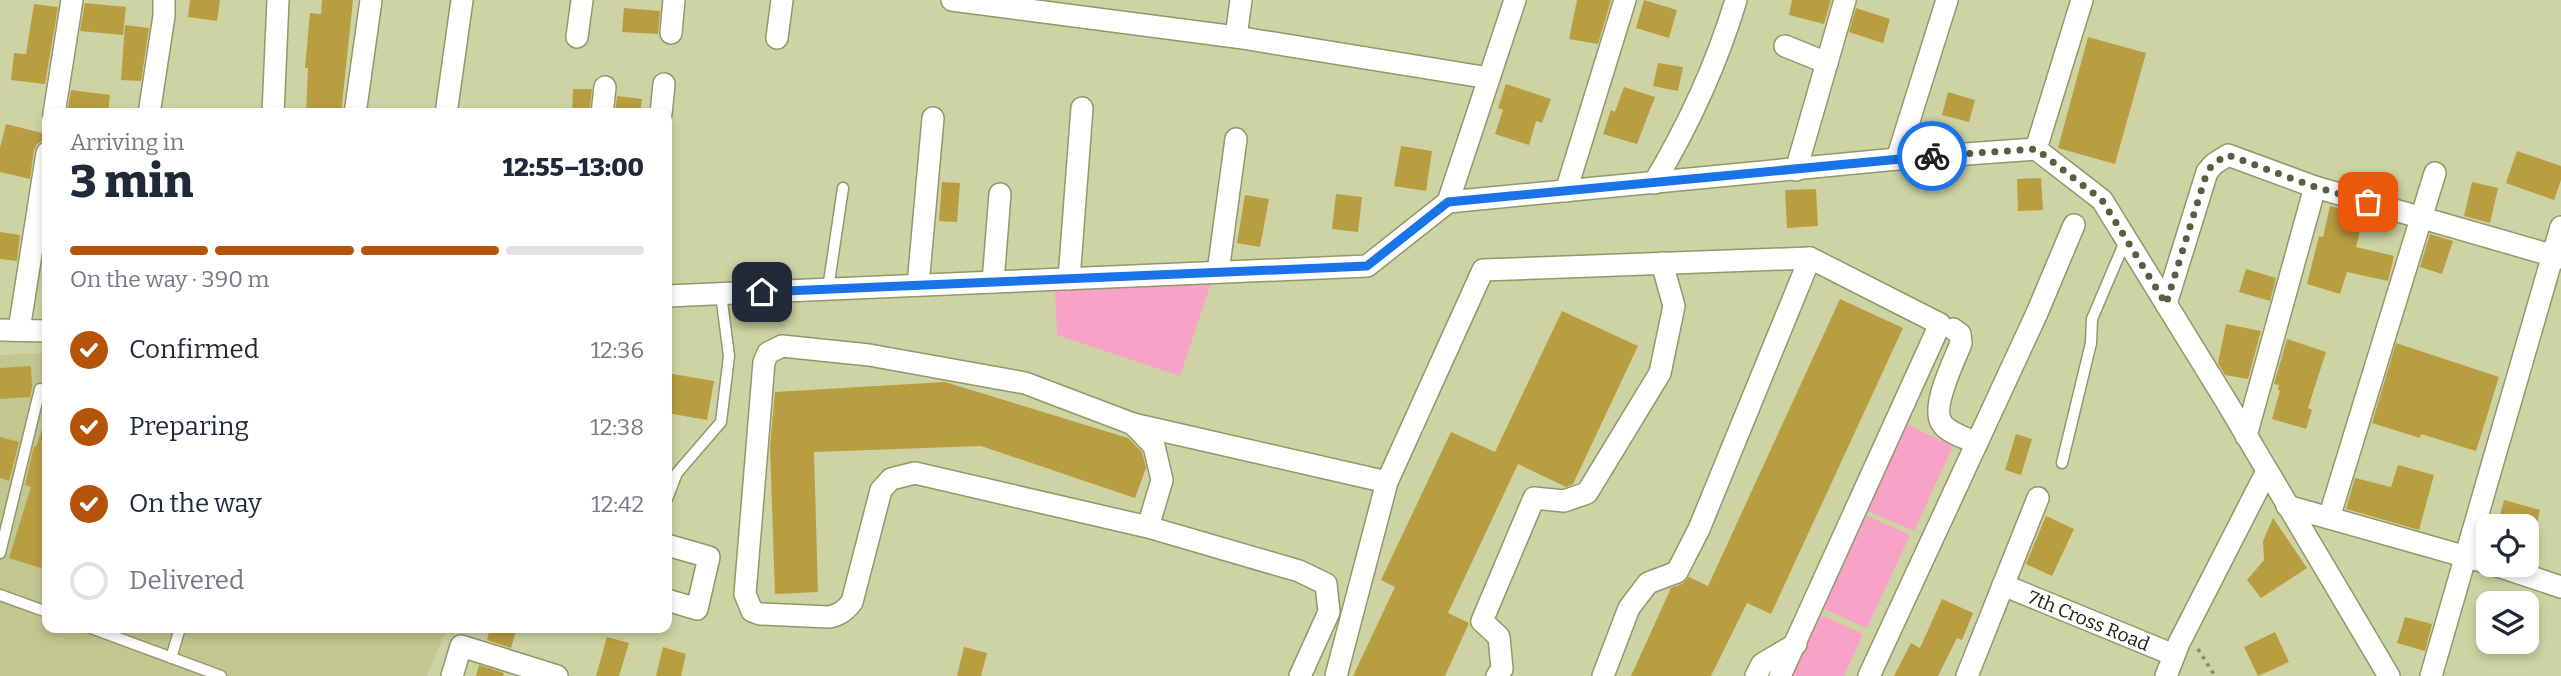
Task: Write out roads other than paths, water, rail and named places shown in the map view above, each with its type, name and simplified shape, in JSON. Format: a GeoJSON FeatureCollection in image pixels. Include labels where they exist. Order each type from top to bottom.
{"type":"FeatureCollection","features":[{"type":"Feature","properties":{"kind":"street"},"geometry":{"type":"LineString","coordinates":[[55,108],[72,0]]}},
{"type":"Feature","properties":{"kind":"street"},"geometry":{"type":"LineString","coordinates":[[150,108],[164,0]]}},
{"type":"Feature","properties":{"kind":"street"},"geometry":{"type":"LineString","coordinates":[[273,108],[278,0]]}},
{"type":"Feature","properties":{"kind":"street"},"geometry":{"type":"LineString","coordinates":[[356,108],[371,0]]}},
{"type":"Feature","properties":{"kind":"street"},"geometry":{"type":"LineString","coordinates":[[447,108],[462,0]]}},
{"type":"Feature","properties":{"kind":"street"},"geometry":{"type":"LineString","coordinates":[[578,37],[582,0]]}},
{"type":"Feature","properties":{"kind":"street"},"geometry":{"type":"LineString","coordinates":[[671,33],[674,0]]}},
{"type":"Feature","properties":{"kind":"street"},"geometry":{"type":"LineString","coordinates":[[777,38],[782,0]]}},
{"type":"Feature","properties":{"kind":"street"},"geometry":{"type":"LineString","coordinates":[[957,0],[1236,37],[1489,78]]}},
{"type":"Feature","properties":{"kind":"street"},"geometry":{"type":"LineString","coordinates":[[1236,37],[1241,0]]}},
{"type":"Feature","properties":{"kind":"street"},"geometry":{"type":"LineString","coordinates":[[1448,202],[1515,0]]}},
{"type":"Feature","properties":{"kind":"street"},"geometry":{"type":"LineString","coordinates":[[1566,191],[1625,0]]}},
{"type":"Feature","properties":{"kind":"street"},"geometry":{"type":"LineString","coordinates":[[1654,183],[1680,140],[1736,0]]}},
{"type":"Feature","properties":{"kind":"street"},"geometry":{"type":"LineString","coordinates":[[1797,170],[1845,0]]}},
{"type":"Feature","properties":{"kind":"street"},"geometry":{"type":"LineString","coordinates":[[1897,159],[1947,0]]}},
{"type":"Feature","properties":{"kind":"street"},"geometry":{"type":"LineString","coordinates":[[2036,149],[2082,0]]}},
{"type":"Feature","properties":{"kind":"street"},"geometry":{"type":"LineString","coordinates":[[1785,46],[1828,63]]}},
{"type":"Feature","properties":{"kind":"street"},"geometry":{"type":"LineString","coordinates":[[662,108],[664,84]]}},
{"type":"Feature","properties":{"kind":"street"},"geometry":{"type":"LineString","coordinates":[[603,108],[605,87]]}},
{"type":"Feature","properties":{"kind":"street"},"geometry":{"type":"LineString","coordinates":[[1069,279],[1082,108]]}},
{"type":"Feature","properties":{"kind":"street"},"geometry":{"type":"LineString","coordinates":[[918,285],[933,118]]}},
{"type":"Feature","properties":{"kind":"street"},"geometry":{"type":"LineString","coordinates":[[1218,272],[1236,139]]}},
{"type":"Feature","properties":{"kind":"street"},"geometry":{"type":"LineString","coordinates":[[672,296],[1367,266],[1448,202],[1897,159],[2036,149],[2102,200],[2389,676]]}},
{"type":"Feature","properties":{"kind":"street"},"geometry":{"type":"LineString","coordinates":[[2166,304],[2207,172],[2214,163],[2228,155],[2315,187],[2557,257]]}},
{"type":"Feature","properties":{"kind":"street"},"geometry":{"type":"LineString","coordinates":[[2329,518],[2435,173]]}},
{"type":"Feature","properties":{"kind":"street"},"geometry":{"type":"LineString","coordinates":[[42,176],[9,330],[42,331]]}},
{"type":"Feature","properties":{"kind":"street"},"geometry":{"type":"LineString","coordinates":[[2246,436],[2315,187]]}},
{"type":"Feature","properties":{"kind":"street"},"geometry":{"type":"LineString","coordinates":[[993,282],[1000,194]]}},
{"type":"Feature","properties":{"kind":"street"},"geometry":{"type":"LineString","coordinates":[[1869,676],[2037,313],[2074,225]]}},
{"type":"Feature","properties":{"kind":"street"},"geometry":{"type":"LineString","coordinates":[[2431,676],[2557,257],[2561,227]]}},
{"type":"Feature","properties":{"kind":"street"},"geometry":{"type":"LineString","coordinates":[[1603,676],[1629,608],[1648,583],[1677,572],[1699,529],[1810,258]]}},
{"type":"Feature","properties":{"kind":"street"},"geometry":{"type":"LineString","coordinates":[[1336,676],[1387,482],[1483,270],[1810,258],[1940,324],[1780,676]]}},
{"type":"Feature","properties":{"kind":"street"},"geometry":{"type":"LineString","coordinates":[[1497,676],[1502,669],[1499,637],[1482,621],[1534,498],[1564,501],[1587,493],[1660,373],[1674,306],[1662,263]]}},
{"type":"Feature","properties":{"kind":"street"},"geometry":{"type":"LineString","coordinates":[[1953,329],[1960,334],[1961,343],[1938,405],[1938,416],[1948,430],[1977,443]]}},
{"type":"Feature","properties":{"kind":"street"},"geometry":{"type":"LineString","coordinates":[[1300,676],[1329,612],[1326,584],[1298,571],[1148,527],[915,473],[891,479],[881,489],[852,602],[838,615],[829,617],[752,611],[745,594],[764,362],[768,353],[782,346],[869,355],[1025,383],[1133,424],[1387,482]]}},
{"type":"Feature","properties":{"kind":"street"},"geometry":{"type":"LineString","coordinates":[[1133,424],[1154,446],[1162,480],[1148,527]]}},
{"type":"Feature","properties":{"kind":"street"},"geometry":{"type":"LineString","coordinates":[[2166,676],[2186,629],[2267,471]]}},
{"type":"Feature","properties":{"kind":"street"},"geometry":{"type":"LineString","coordinates":[[1967,676],[2038,498]]}},
{"type":"Feature","properties":{"kind":"street"},"geometry":{"type":"LineString","coordinates":[[2287,506],[2476,559]]}},
{"type":"Feature","properties":{"kind":"street"},"geometry":{"type":"LineString","coordinates":[[672,546],[709,557],[748,562]]}},
{"type":"Feature","properties":{"kind":"street"},"geometry":{"type":"LineString","coordinates":[[672,602],[697,609],[709,557]]}},
{"type":"Feature","properties":{"kind":"street"},"geometry":{"type":"LineString","coordinates":[[2531,577],[2561,587]]}},
{"type":"Feature","properties":{"kind":"street","name":"7th Cross Road"},"geometry":{"type":"LineString","coordinates":[[2003,585],[2174,655]]}},
{"type":"Feature","properties":{"kind":"street"},"geometry":{"type":"LineString","coordinates":[[1756,676],[1762,664],[1796,644]]}},
{"type":"Feature","properties":{"kind":"street"},"geometry":{"type":"LineString","coordinates":[[452,676],[461,646],[557,676]]}},
{"type":"Feature","properties":{"kind":"lane"},"geometry":{"type":"LineString","coordinates":[[828,289],[843,188]]}},
{"type":"Feature","properties":{"kind":"lane"},"geometry":{"type":"LineString","coordinates":[[2062,463],[2091,343],[2092,319],[2126,239]]}},
{"type":"Feature","properties":{"kind":"lane"},"geometry":{"type":"LineString","coordinates":[[672,486],[677,473],[722,422],[729,356],[721,294]]}},
{"type":"Feature","properties":{"kind":"lane"},"geometry":{"type":"LineString","coordinates":[[0,553],[40,389]]}},
{"type":"Feature","properties":{"kind":"lane"},"geometry":{"type":"LineString","coordinates":[[0,595],[42,610]]}},
{"type":"Feature","properties":{"kind":"lane"},"geometry":{"type":"LineString","coordinates":[[104,633],[221,676]]}},
{"type":"Feature","properties":{"kind":"lane"},"geometry":{"type":"LineString","coordinates":[[171,658],[178,633]]}}]}
